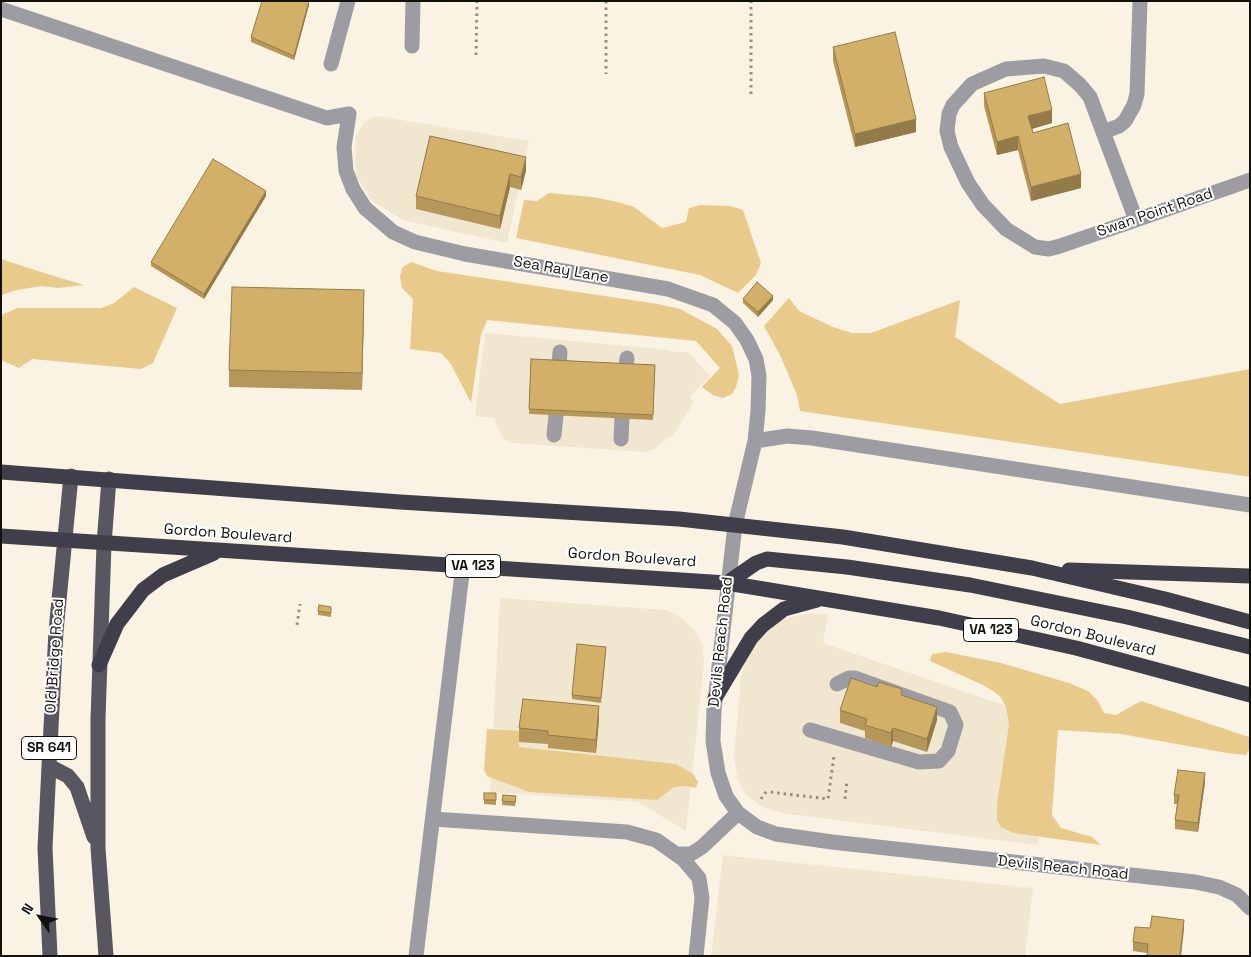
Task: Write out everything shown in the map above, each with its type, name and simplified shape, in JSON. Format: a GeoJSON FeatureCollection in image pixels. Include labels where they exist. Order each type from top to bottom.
{"type":"FeatureCollection","features":[{"type":"Feature","properties":{"kind":"highway"},"geometry":{"type":"LineString","coordinates":[[1,472],[735,525],[843,538],[1032,568],[1250,622]]}},
{"type":"Feature","properties":{"kind":"highway","name":"Gordon Boulevard"},"geometry":{"type":"LineString","coordinates":[[1,536],[219,552],[463,565],[727,583],[828,598],[939,618],[1076,648],[1250,695]]}},
{"type":"Feature","properties":{"kind":"highway"},"geometry":{"type":"LineString","coordinates":[[99,665],[117,624],[143,590],[163,575],[219,552]]}},
{"type":"Feature","properties":{"kind":"highway"},"geometry":{"type":"LineString","coordinates":[[727,583],[756,563],[767,559],[838,566],[988,589],[1126,617],[1250,647]]}},
{"type":"Feature","properties":{"kind":"highway"},"geometry":{"type":"LineString","coordinates":[[1032,568],[1250,576]]}},
{"type":"Feature","properties":{"kind":"highway"},"geometry":{"type":"LineString","coordinates":[[715,698],[751,638],[762,625],[773,616],[794,605],[828,598]]}},
{"type":"Feature","properties":{"kind":"main road","name":"Old Bridge Road"},"geometry":{"type":"LineString","coordinates":[[50,956],[46,848],[49,766],[56,631],[71,476]]}},
{"type":"Feature","properties":{"kind":"main road","name":"SR 641"},"geometry":{"type":"LineString","coordinates":[[106,956],[98,848],[99,665],[104,544],[109,479]]}},
{"type":"Feature","properties":{"kind":"main road"},"geometry":{"type":"LineString","coordinates":[[49,766],[68,776],[77,787],[98,848]]}},
{"type":"Feature","properties":{"kind":"street"},"geometry":{"type":"LineString","coordinates":[[331,64],[348,1]]}},
{"type":"Feature","properties":{"kind":"street"},"geometry":{"type":"LineString","coordinates":[[412,46],[413,1]]}},
{"type":"Feature","properties":{"kind":"street"},"geometry":{"type":"LineString","coordinates":[[1104,132],[1119,126],[1125,121],[1136,100],[1140,1]]}},
{"type":"Feature","properties":{"kind":"street","name":"Sea Ray Lane"},"geometry":{"type":"LineString","coordinates":[[1,9],[327,118],[349,114],[344,147],[346,171],[352,189],[365,208],[393,232],[415,242],[465,254],[668,288],[713,305],[735,323],[747,340],[756,359],[759,393],[755,441]]}},
{"type":"Feature","properties":{"kind":"street","name":"Swan Point Road"},"geometry":{"type":"LineString","coordinates":[[1136,220],[1090,97],[1064,71],[1044,66],[1006,69],[985,77],[965,90],[949,114],[947,131],[951,147],[968,183],[983,205],[1006,229],[1036,247],[1049,249],[1060,246],[1136,220],[1250,180]]}},
{"type":"Feature","properties":{"kind":"street"},"geometry":{"type":"LineString","coordinates":[[554,435],[556,415]]}},
{"type":"Feature","properties":{"kind":"street"},"geometry":{"type":"LineString","coordinates":[[621,440],[622,418]]}},
{"type":"Feature","properties":{"kind":"street"},"geometry":{"type":"LineString","coordinates":[[755,441],[787,436],[812,438],[1250,505]]}},
{"type":"Feature","properties":{"kind":"street","name":"Devils Reach Road"},"geometry":{"type":"LineString","coordinates":[[755,441],[735,525],[715,698],[713,741],[718,773],[726,796],[738,813],[757,827],[776,834],[832,842],[1196,882],[1219,887],[1237,895],[1250,908]]}},
{"type":"Feature","properties":{"kind":"street"},"geometry":{"type":"LineString","coordinates":[[416,956],[463,565]]}},
{"type":"Feature","properties":{"kind":"street"},"geometry":{"type":"LineString","coordinates":[[810,730],[919,762],[938,760],[948,751],[956,726],[950,712],[855,678],[849,678],[837,684]]}},
{"type":"Feature","properties":{"kind":"street"},"geometry":{"type":"LineString","coordinates":[[677,854],[691,854],[702,847],[738,813]]}},
{"type":"Feature","properties":{"kind":"street"},"geometry":{"type":"LineString","coordinates":[[433,819],[628,832],[656,840],[677,854],[699,878],[702,898],[696,956]]}},
{"type":"Feature","properties":{"kind":"path"},"geometry":{"type":"LineString","coordinates":[[476,56],[477,1]]}},
{"type":"Feature","properties":{"kind":"path"},"geometry":{"type":"LineString","coordinates":[[606,1],[606,74]]}},
{"type":"Feature","properties":{"kind":"path"},"geometry":{"type":"LineString","coordinates":[[751,1],[751,94]]}},
{"type":"Feature","properties":{"kind":"path"},"geometry":{"type":"LineString","coordinates":[[297,625],[300,604]]}},
{"type":"Feature","properties":{"kind":"path"},"geometry":{"type":"LineString","coordinates":[[762,799],[765,793],[770,792],[828,799],[834,753]]}},
{"type":"Feature","properties":{"kind":"path"},"geometry":{"type":"LineString","coordinates":[[845,798],[848,780]]}},
{"type":"Feature","properties":{"kind":"shaded area"},"geometry":{"type":"Polygon","coordinates":[[[377,116],[529,141],[507,243],[402,220],[372,201],[356,176],[355,148],[356,136],[364,122],[377,116]]]}},
{"type":"Feature","properties":{"kind":"shaded area"},"geometry":{"type":"Polygon","coordinates":[[[549,193],[593,197],[618,202],[634,207],[662,228],[686,222],[689,208],[700,205],[730,206],[743,210],[761,263],[756,275],[738,293],[700,275],[516,238],[524,200],[537,201],[549,193]]]}},
{"type":"Feature","properties":{"kind":"shaded area"},"geometry":{"type":"Polygon","coordinates":[[[1,259],[84,285],[58,288],[41,286],[1,295],[1,259]]]}},
{"type":"Feature","properties":{"kind":"shaded area"},"geometry":{"type":"Polygon","coordinates":[[[411,262],[437,271],[658,304],[680,309],[717,329],[732,346],[739,375],[736,387],[732,394],[723,398],[713,395],[702,387],[720,368],[696,341],[487,320],[481,335],[471,403],[451,364],[441,353],[410,349],[413,299],[402,288],[400,277],[402,268],[411,262]]]}},
{"type":"Feature","properties":{"kind":"shaded area"},"geometry":{"type":"Polygon","coordinates":[[[134,287],[177,308],[153,363],[141,369],[32,359],[19,368],[1,360],[1,315],[18,308],[101,308],[114,303],[134,287]]]}},
{"type":"Feature","properties":{"kind":"shaded area"},"geometry":{"type":"Polygon","coordinates":[[[789,298],[799,311],[833,327],[852,333],[871,333],[960,300],[955,337],[1060,404],[1250,369],[1250,477],[800,411],[797,395],[780,355],[764,326],[789,298]]]}},
{"type":"Feature","properties":{"kind":"shaded area"},"geometry":{"type":"Polygon","coordinates":[[[485,333],[688,352],[710,376],[689,397],[694,402],[674,434],[654,449],[644,452],[512,443],[503,439],[494,418],[475,416],[485,333]]]}},
{"type":"Feature","properties":{"kind":"shaded area"},"geometry":{"type":"Polygon","coordinates":[[[500,598],[667,610],[679,616],[694,630],[702,644],[704,663],[686,831],[638,802],[490,792],[500,598]]]}},
{"type":"Feature","properties":{"kind":"shaded area"},"geometry":{"type":"Polygon","coordinates":[[[810,613],[828,615],[823,643],[1053,722],[1038,845],[787,814],[764,808],[747,796],[738,780],[734,758],[741,676],[745,663],[757,642],[778,622],[810,613]]]}},
{"type":"Feature","properties":{"kind":"shaded area"},"geometry":{"type":"Polygon","coordinates":[[[946,652],[1001,663],[1069,683],[1088,691],[1098,701],[1104,713],[1116,715],[1141,701],[1249,737],[1250,748],[1246,755],[1121,734],[1058,730],[1052,815],[1061,828],[1092,837],[1101,845],[1013,833],[1001,827],[997,820],[997,804],[1009,725],[1006,707],[1000,696],[985,686],[930,661],[932,654],[946,652]]]}},
{"type":"Feature","properties":{"kind":"shaded area"},"geometry":{"type":"Polygon","coordinates":[[[487,729],[519,731],[519,747],[676,764],[693,774],[698,782],[696,788],[674,787],[657,800],[529,792],[487,776],[484,770],[487,729]]]}},
{"type":"Feature","properties":{"kind":"shaded area"},"geometry":{"type":"Polygon","coordinates":[[[723,855],[1033,888],[1025,956],[711,956],[723,855]]]}},
{"type":"Feature","properties":{"kind":"building"},"geometry":{"type":"Polygon","coordinates":[[[262,1],[309,1],[294,56],[251,37],[262,1]]]}},
{"type":"Feature","properties":{"kind":"building"},"geometry":{"type":"Polygon","coordinates":[[[895,32],[916,119],[855,134],[833,47],[895,32]]]}},
{"type":"Feature","properties":{"kind":"building"},"geometry":{"type":"Polygon","coordinates":[[[1044,77],[1052,110],[1028,116],[1033,133],[1068,123],[1081,174],[1031,187],[1018,136],[997,142],[984,93],[1044,77]]]}},
{"type":"Feature","properties":{"kind":"building"},"geometry":{"type":"Polygon","coordinates":[[[430,136],[526,157],[521,177],[510,174],[500,216],[416,196],[430,136]]]}},
{"type":"Feature","properties":{"kind":"building"},"geometry":{"type":"Polygon","coordinates":[[[213,159],[266,191],[204,294],[151,262],[213,159]]]}},
{"type":"Feature","properties":{"kind":"building"},"geometry":{"type":"Polygon","coordinates":[[[757,282],[773,296],[758,312],[743,299],[757,282]]]}},
{"type":"Feature","properties":{"kind":"building"},"geometry":{"type":"Polygon","coordinates":[[[232,287],[364,290],[362,373],[229,370],[232,287]]]}},
{"type":"Feature","properties":{"kind":"building"},"geometry":{"type":"Polygon","coordinates":[[[531,359],[655,365],[653,415],[529,409],[531,359]]]}},
{"type":"Feature","properties":{"kind":"building"},"geometry":{"type":"Polygon","coordinates":[[[319,605],[331,607],[331,613],[318,611],[319,605]]]}},
{"type":"Feature","properties":{"kind":"building"},"geometry":{"type":"Polygon","coordinates":[[[577,644],[606,647],[601,698],[572,695],[577,644]]]}},
{"type":"Feature","properties":{"kind":"building"},"geometry":{"type":"Polygon","coordinates":[[[851,678],[877,687],[879,682],[902,689],[901,695],[937,707],[927,739],[893,728],[891,733],[865,725],[867,719],[840,710],[851,678]]]}},
{"type":"Feature","properties":{"kind":"building"},"geometry":{"type":"Polygon","coordinates":[[[523,699],[599,706],[596,740],[548,735],[548,731],[519,728],[523,699]]]}},
{"type":"Feature","properties":{"kind":"building"},"geometry":{"type":"Polygon","coordinates":[[[1178,770],[1205,773],[1198,823],[1175,820],[1179,795],[1174,795],[1178,770]]]}},
{"type":"Feature","properties":{"kind":"building"},"geometry":{"type":"Polygon","coordinates":[[[484,793],[496,793],[496,800],[484,800],[484,793]]]}},
{"type":"Feature","properties":{"kind":"building"},"geometry":{"type":"Polygon","coordinates":[[[503,795],[516,796],[515,802],[502,801],[503,795]]]}},
{"type":"Feature","properties":{"kind":"building"},"geometry":{"type":"Polygon","coordinates":[[[1152,916],[1184,920],[1180,956],[1147,956],[1148,944],[1133,942],[1135,927],[1150,928],[1152,916]]]}}]}
